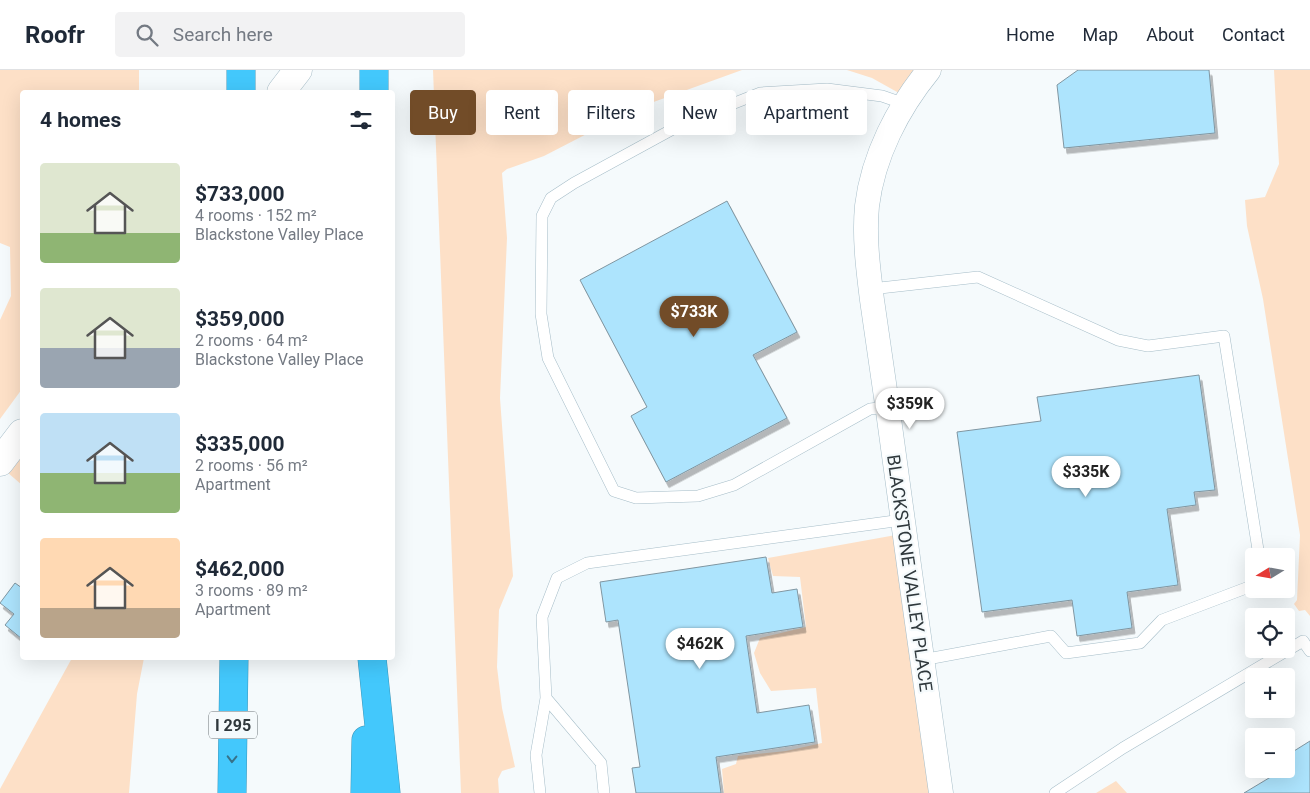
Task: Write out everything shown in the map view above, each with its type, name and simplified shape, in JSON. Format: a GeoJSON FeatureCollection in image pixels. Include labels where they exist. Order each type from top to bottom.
{"type":"FeatureCollection","features":[{"type":"Feature","properties":{"kind":"highway"},"geometry":{"type":"LineString","coordinates":[[241,70],[241,90]]}},
{"type":"Feature","properties":{"kind":"highway"},"geometry":{"type":"LineString","coordinates":[[374,70],[374,90]]}},
{"type":"Feature","properties":{"kind":"highway","name":"I 295"},"geometry":{"type":"LineString","coordinates":[[232,793],[234,660]]}},
{"type":"Feature","properties":{"kind":"highway"},"geometry":{"type":"LineString","coordinates":[[365,793],[367,660]]}},
{"type":"Feature","properties":{"kind":"highway"},"geometry":{"type":"LineString","coordinates":[[372,660],[386,793]]}},
{"type":"Feature","properties":{"kind":"main road"},"geometry":{"type":"LineString","coordinates":[[283,90],[298,70]]}},
{"type":"Feature","properties":{"kind":"main road"},"geometry":{"type":"LineString","coordinates":[[0,462],[20,435]]}},
{"type":"Feature","properties":{"kind":"street","name":"BLACKSTONE VALLEY PLACE"},"geometry":{"type":"LineString","coordinates":[[929,70],[905,104],[879,158],[870,191],[866,220],[866,238],[902,520],[941,793]]}},
{"type":"Feature","properties":{"kind":"lane"},"geometry":{"type":"LineString","coordinates":[[887,406],[870,409],[734,485],[698,496],[636,498],[614,492],[548,358],[541,314],[542,216],[551,198],[574,183],[684,123],[760,94],[827,89],[882,96],[905,104]]}},
{"type":"Feature","properties":{"kind":"lane"},"geometry":{"type":"LineString","coordinates":[[871,289],[978,277],[1118,340],[1148,346],[1224,336],[1258,548]]}},
{"type":"Feature","properties":{"kind":"lane"},"geometry":{"type":"LineString","coordinates":[[540,793],[536,755],[546,698],[542,618],[557,578],[587,563],[902,520]]}},
{"type":"Feature","properties":{"kind":"lane"},"geometry":{"type":"LineString","coordinates":[[922,660],[1051,636],[1066,653],[1140,643],[1162,620],[1245,588]]}},
{"type":"Feature","properties":{"kind":"lane"},"geometry":{"type":"LineString","coordinates":[[1055,793],[1123,748],[1303,641],[1310,651]]}},
{"type":"Feature","properties":{"kind":"lane"},"geometry":{"type":"LineString","coordinates":[[546,698],[601,763],[604,793]]}},
{"type":"Feature","properties":{"kind":"shaded area"},"geometry":{"type":"Polygon","coordinates":[[[0,70],[139,70],[139,90],[20,90],[20,392],[0,419],[0,320],[11,296],[10,247],[0,243],[0,70]]]}},
{"type":"Feature","properties":{"kind":"shaded area"},"geometry":{"type":"Polygon","coordinates":[[[433,70],[742,70],[687,90],[664,90],[664,98],[654,102],[654,90],[568,90],[568,135],[585,135],[544,156],[507,169],[502,173],[507,238],[500,398],[513,576],[499,610],[497,667],[502,708],[515,767],[502,771],[498,779],[499,793],[461,793],[436,135],[476,135],[476,90],[434,90],[433,70]]]}},
{"type":"Feature","properties":{"kind":"shaded area"},"geometry":{"type":"Polygon","coordinates":[[[847,70],[942,70],[915,102],[872,78],[847,70]]]}},
{"type":"Feature","properties":{"kind":"shaded area"},"geometry":{"type":"Polygon","coordinates":[[[1274,70],[1310,70],[1310,616],[1305,610],[1299,611],[1294,604],[1297,600],[1300,535],[1263,299],[1247,226],[1245,200],[1265,197],[1279,164],[1274,70]]]}},
{"type":"Feature","properties":{"kind":"shaded area"},"geometry":{"type":"Polygon","coordinates":[[[20,436],[20,483],[0,466],[20,436]]]}},
{"type":"Feature","properties":{"kind":"shaded area"},"geometry":{"type":"Polygon","coordinates":[[[907,533],[948,793],[724,793],[722,769],[736,764],[738,756],[786,751],[822,743],[816,688],[771,691],[760,673],[754,653],[760,638],[806,627],[800,577],[773,576],[768,558],[907,533]]]}},
{"type":"Feature","properties":{"kind":"shaded area"},"geometry":{"type":"Polygon","coordinates":[[[71,660],[144,660],[137,694],[129,793],[0,793],[0,789],[71,660]]]}},
{"type":"Feature","properties":{"kind":"shaded area"},"geometry":{"type":"Polygon","coordinates":[[[1116,781],[1127,793],[1096,793],[1116,781]]]}},
{"type":"Feature","properties":{"kind":"building"},"geometry":{"type":"Polygon","coordinates":[[[1078,70],[1209,70],[1215,133],[1064,148],[1057,85],[1078,70]]]}},
{"type":"Feature","properties":{"kind":"building"},"geometry":{"type":"Polygon","coordinates":[[[727,201],[797,332],[753,355],[787,418],[666,482],[631,416],[647,407],[580,280],[727,201]]]}},
{"type":"Feature","properties":{"kind":"building"},"geometry":{"type":"Polygon","coordinates":[[[1199,375],[1215,490],[1194,492],[1196,505],[1167,509],[1178,585],[1127,592],[1132,628],[1077,636],[1072,600],[982,612],[957,432],[1041,421],[1037,397],[1199,375]]]}},
{"type":"Feature","properties":{"kind":"building"},"geometry":{"type":"Polygon","coordinates":[[[766,557],[772,593],[797,589],[803,627],[746,636],[757,713],[809,705],[815,742],[716,757],[721,793],[636,793],[632,768],[640,767],[618,620],[606,622],[600,582],[766,557]]]}},
{"type":"Feature","properties":{"kind":"building"},"geometry":{"type":"Polygon","coordinates":[[[15,583],[20,587],[20,637],[5,625],[14,614],[0,603],[15,583]]]}},
{"type":"Feature","properties":{"kind":"building"},"geometry":{"type":"Polygon","coordinates":[[[1310,741],[1310,793],[1244,793],[1269,778],[1295,778],[1295,750],[1310,741]]]}}]}
